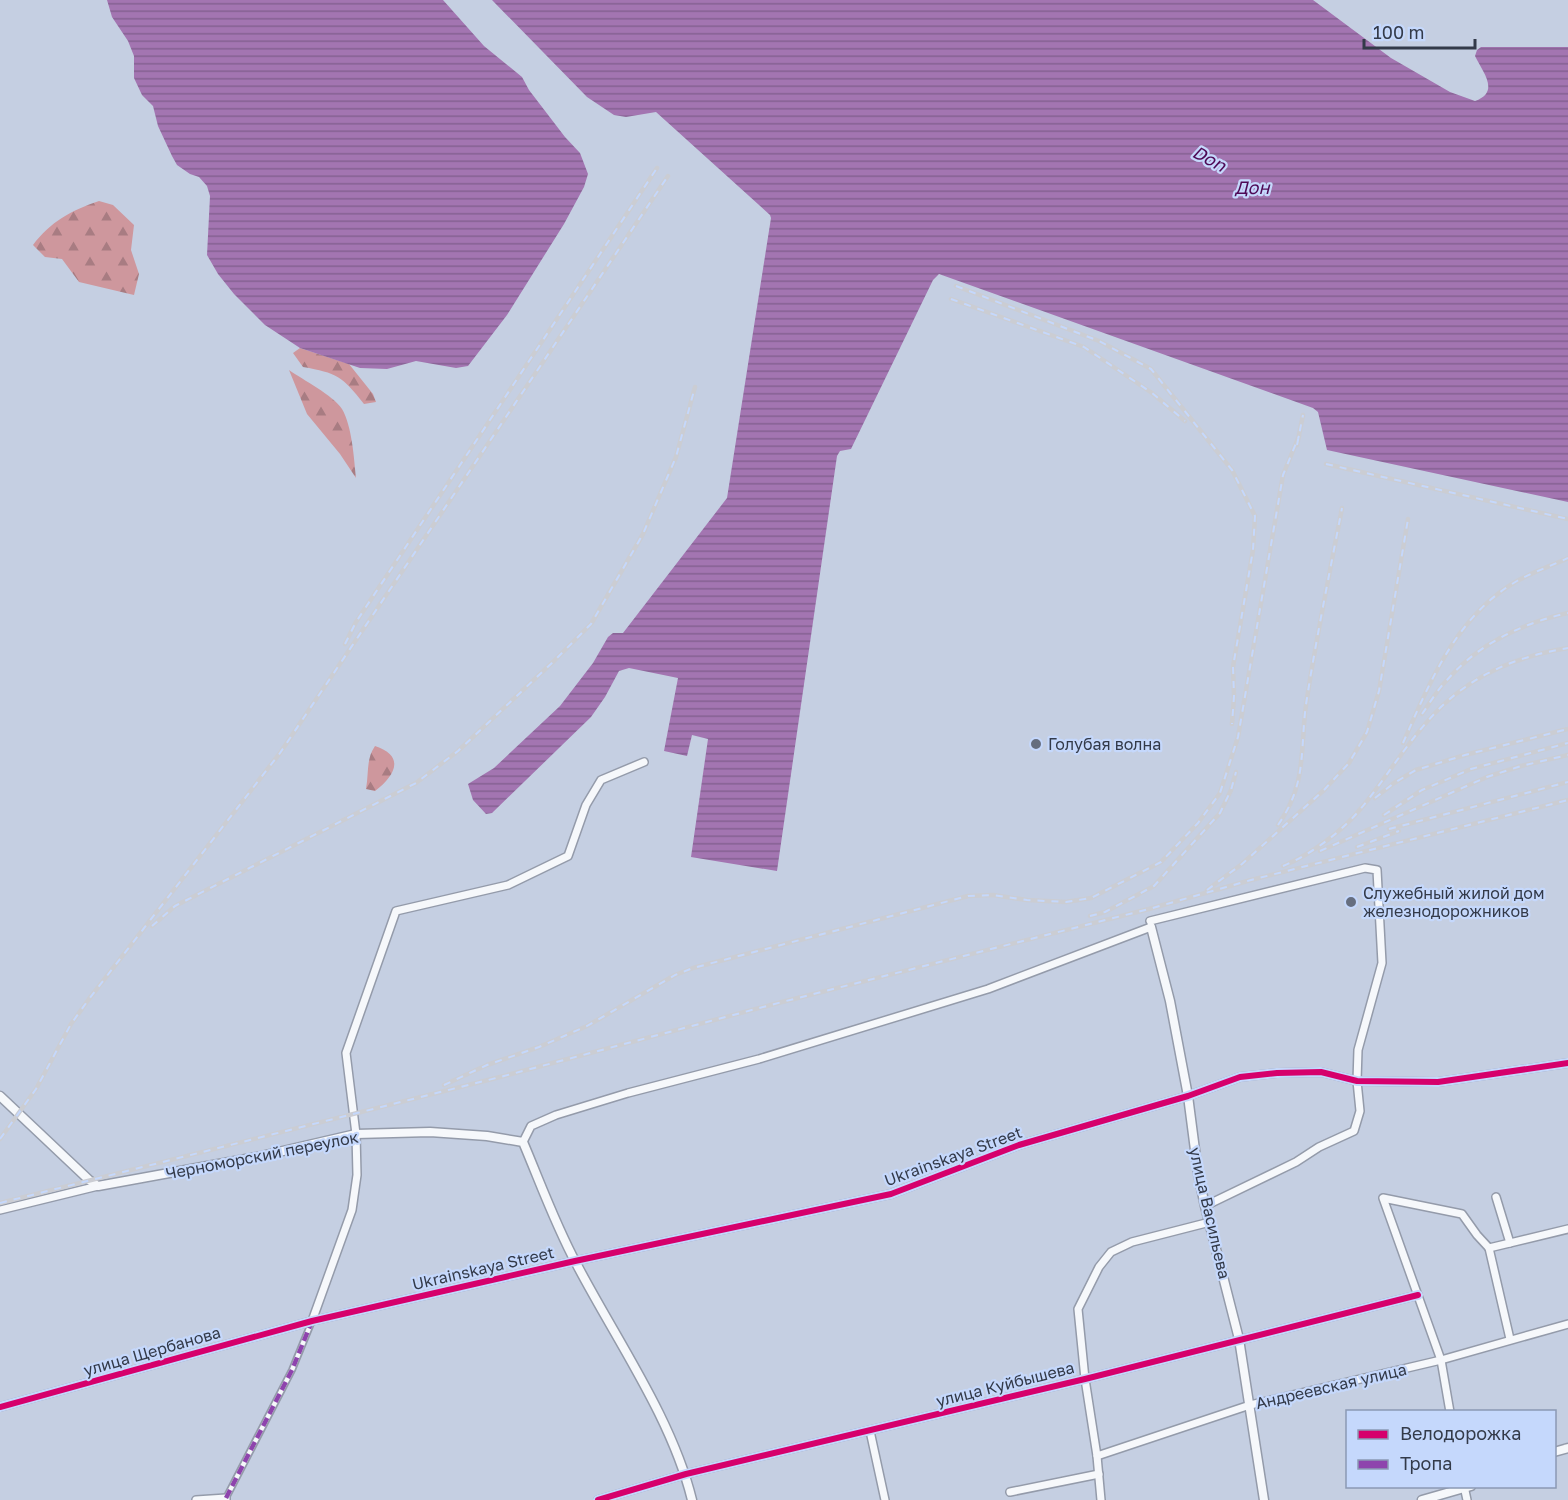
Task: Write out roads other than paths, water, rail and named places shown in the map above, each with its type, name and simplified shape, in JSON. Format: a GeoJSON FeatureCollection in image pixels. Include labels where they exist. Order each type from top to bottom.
{"type":"FeatureCollection","features":[{"type":"Feature","properties":{"kind":"street"},"geometry":{"type":"LineString","coordinates":[[196,1500],[226,1499],[292,1370],[352,1210],[357,1175],[356,1134],[346,1053],[396,911],[508,885],[568,856],[586,806],[601,780],[644,762]]}},
{"type":"Feature","properties":{"kind":"street"},"geometry":{"type":"LineString","coordinates":[[692,1500],[686,1474],[640,1379],[575,1261],[523,1142],[531,1126],[556,1115],[628,1093],[759,1059],[988,989],[1150,924],[1310,880],[1365,868],[1377,870],[1382,963],[1358,1050],[1357,1081],[1360,1111],[1354,1131],[1205,1206]]}},
{"type":"Feature","properties":{"kind":"street","name":"улица Васильева"},"geometry":{"type":"LineString","coordinates":[[1150,924],[1170,1001],[1205,1206],[1239,1339],[1264,1500]]}},
{"type":"Feature","properties":{"kind":"street","name":"Ukrainskaya Street"},"geometry":{"type":"LineString","coordinates":[[312,1321],[575,1261],[891,1194],[1019,1145],[1188,1096],[1240,1077],[1277,1072],[1321,1072],[1357,1081],[1438,1082],[1568,1063]]}},
{"type":"Feature","properties":{"kind":"street"},"geometry":{"type":"LineString","coordinates":[[0,1096],[98,1186]]}},
{"type":"Feature","properties":{"kind":"street","name":"Черноморский переулок"},"geometry":{"type":"LineString","coordinates":[[98,1186],[257,1157],[356,1134],[430,1132],[487,1136],[523,1142]]}},
{"type":"Feature","properties":{"kind":"street"},"geometry":{"type":"LineString","coordinates":[[0,1210],[98,1186]]}},
{"type":"Feature","properties":{"kind":"street"},"geometry":{"type":"LineString","coordinates":[[1496,1197],[1510,1243]]}},
{"type":"Feature","properties":{"kind":"street"},"geometry":{"type":"LineString","coordinates":[[1450,1410],[1441,1360],[1383,1198],[1461,1214],[1489,1248],[1510,1339]]}},
{"type":"Feature","properties":{"kind":"street"},"geometry":{"type":"LineString","coordinates":[[1101,1500],[1097,1456],[1084,1379],[1078,1309],[1099,1267],[1111,1252],[1132,1242],[1210,1222]]}},
{"type":"Feature","properties":{"kind":"street"},"geometry":{"type":"LineString","coordinates":[[1489,1248],[1568,1229]]}},
{"type":"Feature","properties":{"kind":"street","name":"улица Куйбышева"},"geometry":{"type":"LineString","coordinates":[[598,1500],[686,1474],[1084,1379],[1418,1295]]}},
{"type":"Feature","properties":{"kind":"street","name":"улица Щербанова"},"geometry":{"type":"LineString","coordinates":[[0,1407],[312,1321]]}},
{"type":"Feature","properties":{"kind":"street","name":"Андреевская улица"},"geometry":{"type":"LineString","coordinates":[[1097,1456],[1250,1405],[1441,1360],[1568,1324]]}},
{"type":"Feature","properties":{"kind":"street"},"geometry":{"type":"LineString","coordinates":[[870,1431],[885,1500]]}},
{"type":"Feature","properties":{"kind":"street"},"geometry":{"type":"LineString","coordinates":[[1010,1492],[1099,1474]]}},
{"type":"Feature","properties":{"kind":"street"},"geometry":{"type":"LineString","coordinates":[[1422,1500],[1466,1488],[1467,1500]]}},
{"type":"Feature","properties":{"kind":"water"},"geometry":{"type":"Polygon","coordinates":[[[107,0],[443,0],[484,46],[522,77],[529,90],[580,153],[588,174],[584,187],[564,224],[507,315],[468,366],[456,368],[416,361],[387,369],[360,368],[300,348],[265,325],[234,294],[207,255],[210,196],[207,186],[199,177],[177,165],[172,156],[158,126],[153,106],[142,95],[134,78],[134,56],[128,41],[112,17],[107,0]]]}},
{"type":"Feature","properties":{"kind":"water","name":"Дон"},"geometry":{"type":"Polygon","coordinates":[[[492,0],[1313,0],[1391,58],[1450,92],[1475,101],[1483,97],[1488,87],[1485,74],[1475,56],[1481,47],[1568,47],[1568,502],[1327,450],[1318,412],[1313,408],[939,274],[933,280],[851,449],[840,451],[837,456],[777,871],[691,857],[708,739],[692,735],[687,756],[664,751],[678,678],[629,668],[619,671],[591,717],[492,813],[486,814],[473,800],[468,784],[494,768],[560,706],[593,663],[608,637],[613,633],[623,633],[727,498],[771,218],[656,112],[626,117],[614,115],[587,97],[492,0]]]}},
{"type":"Feature","properties":{"kind":"railway"},"geometry":{"type":"LineString","coordinates":[[345,644],[356,622],[657,168]]}},
{"type":"Feature","properties":{"kind":"railway"},"geometry":{"type":"LineString","coordinates":[[0,1139],[36,1089],[71,1024],[89,999],[280,753],[668,176]]}},
{"type":"Feature","properties":{"kind":"railway"},"geometry":{"type":"LineString","coordinates":[[956,286],[1099,341],[1151,369],[1232,470],[1255,516],[1253,550],[1233,667],[1232,724]]}},
{"type":"Feature","properties":{"kind":"railway"},"geometry":{"type":"LineString","coordinates":[[951,299],[1084,347],[1152,393],[1185,421]]}},
{"type":"Feature","properties":{"kind":"railway"},"geometry":{"type":"LineString","coordinates":[[152,926],[175,906],[416,783],[458,751],[554,661],[591,624],[643,534],[676,457],[695,387]]}},
{"type":"Feature","properties":{"kind":"railway"},"geometry":{"type":"LineString","coordinates":[[1297,445],[1303,415]]}},
{"type":"Feature","properties":{"kind":"railway"},"geometry":{"type":"LineString","coordinates":[[444,1085],[487,1065],[539,1047],[587,1026],[675,975],[693,968],[968,896],[993,895],[1066,902],[1091,898],[1161,862],[1198,823],[1220,793],[1238,737],[1283,475],[1299,436]]}},
{"type":"Feature","properties":{"kind":"railway"},"geometry":{"type":"LineString","coordinates":[[1326,464],[1568,519]]}},
{"type":"Feature","properties":{"kind":"railway"},"geometry":{"type":"LineString","coordinates":[[1278,825],[1288,809],[1299,778],[1307,698],[1342,508]]}},
{"type":"Feature","properties":{"kind":"railway"},"geometry":{"type":"LineString","coordinates":[[1207,890],[1242,864],[1324,790],[1349,763],[1367,732],[1379,691],[1408,519]]}},
{"type":"Feature","properties":{"kind":"railway"},"geometry":{"type":"LineString","coordinates":[[1403,743],[1447,652],[1477,612],[1517,581],[1568,558]]}},
{"type":"Feature","properties":{"kind":"railway"},"geometry":{"type":"LineString","coordinates":[[1422,714],[1437,692],[1459,667],[1487,646],[1518,629],[1568,613]]}},
{"type":"Feature","properties":{"kind":"railway"},"geometry":{"type":"LineString","coordinates":[[1283,866],[1316,848],[1337,833],[1363,806],[1420,730],[1456,694],[1500,667],[1550,651],[1568,648]]}},
{"type":"Feature","properties":{"kind":"railway"},"geometry":{"type":"LineString","coordinates":[[1375,798],[1416,770],[1568,729]]}},
{"type":"Feature","properties":{"kind":"railway"},"geometry":{"type":"LineString","coordinates":[[1384,815],[1422,790],[1471,769],[1568,743]]}},
{"type":"Feature","properties":{"kind":"railway"},"geometry":{"type":"LineString","coordinates":[[1320,851],[1487,777],[1568,755]]}},
{"type":"Feature","properties":{"kind":"railway"},"geometry":{"type":"LineString","coordinates":[[1090,916],[1105,912],[1154,886],[1220,813],[1231,790],[1236,772]]}},
{"type":"Feature","properties":{"kind":"railway"},"geometry":{"type":"LineString","coordinates":[[1389,829],[1568,782]]}},
{"type":"Feature","properties":{"kind":"railway"},"geometry":{"type":"LineString","coordinates":[[0,1203],[504,1076],[782,1002],[1149,909],[1251,880],[1568,800]]}},
{"type":"Feature","properties":{"kind":"railway"},"geometry":{"type":"LineString","coordinates":[[1357,847],[1399,831]]}},
{"type":"Feature","properties":{"kind":"place","name":"Голубая волна"},"geometry":{"type":"Point","coordinates":[1036,744]}},
{"type":"Feature","properties":{"kind":"place","name":"Служебный жилой дом железнодорожников"},"geometry":{"type":"Point","coordinates":[1351,902]}},
{"type":"Feature","properties":{"kind":"water label","name":"Don"},"geometry":{"type":"Point","coordinates":[1209,159]}}]}
